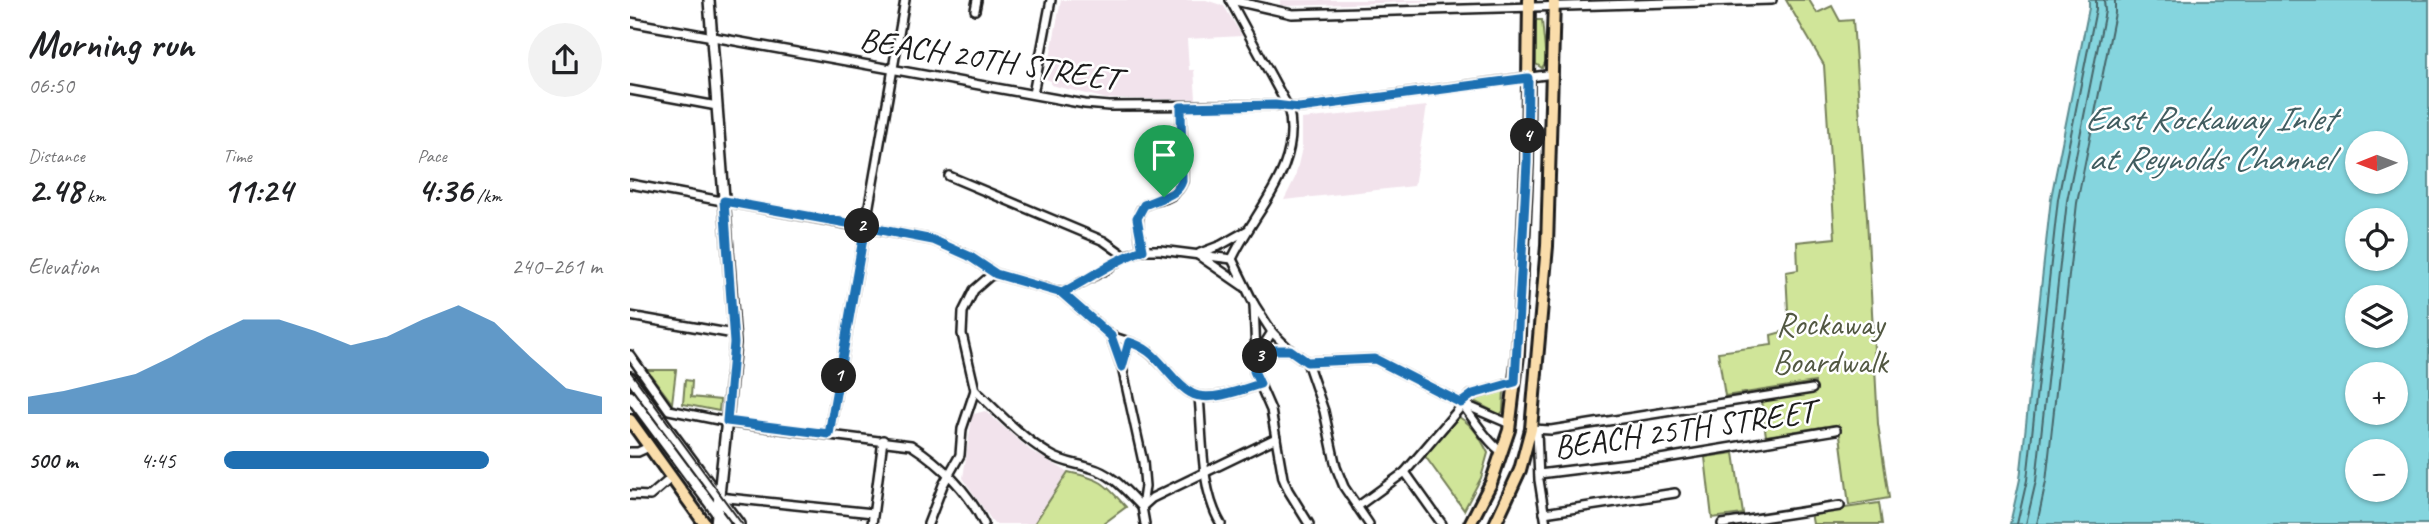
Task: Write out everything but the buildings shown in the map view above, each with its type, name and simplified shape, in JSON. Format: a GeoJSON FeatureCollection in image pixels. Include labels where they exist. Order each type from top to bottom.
{"type":"FeatureCollection","features":[{"type":"Feature","properties":{"kind":"main road"},"geometry":{"type":"LineString","coordinates":[[1470,524],[1492,483],[1502,452],[1510,424],[1515,382],[1527,163],[1529,4]]}},
{"type":"Feature","properties":{"kind":"main road"},"geometry":{"type":"LineString","coordinates":[[1495,524],[1521,470],[1534,430],[1546,254],[1554,4]]}},
{"type":"Feature","properties":{"kind":"main road"},"geometry":{"type":"LineString","coordinates":[[630,420],[705,524]]}},
{"type":"Feature","properties":{"kind":"street"},"geometry":{"type":"LineString","coordinates":[[709,0],[734,334],[716,524]]}},
{"type":"Feature","properties":{"kind":"street"},"geometry":{"type":"LineString","coordinates":[[829,434],[905,0]]}},
{"type":"Feature","properties":{"kind":"street"},"geometry":{"type":"LineString","coordinates":[[975,10],[977,0]]}},
{"type":"Feature","properties":{"kind":"street"},"geometry":{"type":"LineString","coordinates":[[1033,94],[1051,0]]}},
{"type":"Feature","properties":{"kind":"street"},"geometry":{"type":"LineString","coordinates":[[1231,0],[1292,14],[1529,4],[1772,0]]}},
{"type":"Feature","properties":{"kind":"street"},"geometry":{"type":"LineString","coordinates":[[1231,0],[1291,117],[1286,162],[1277,185],[1232,258]]}},
{"type":"Feature","properties":{"kind":"street","name":"BEACH 20TH STREET"},"geometry":{"type":"LineString","coordinates":[[630,22],[1102,106],[1275,105],[1299,108],[1553,74]]}},
{"type":"Feature","properties":{"kind":"street"},"geometry":{"type":"LineString","coordinates":[[630,90],[717,106]]}},
{"type":"Feature","properties":{"kind":"street"},"geometry":{"type":"LineString","coordinates":[[1143,250],[1137,225],[1140,211],[1144,205],[1172,194],[1180,188],[1182,181],[1181,107]]}},
{"type":"Feature","properties":{"kind":"street"},"geometry":{"type":"LineString","coordinates":[[949,176],[1104,241],[1125,256]]}},
{"type":"Feature","properties":{"kind":"street"},"geometry":{"type":"LineString","coordinates":[[630,184],[933,240],[969,256],[996,274],[1062,293],[1111,336],[1148,349],[1180,384],[1199,397],[1233,393],[1260,384]]}},
{"type":"Feature","properties":{"kind":"street"},"geometry":{"type":"LineString","coordinates":[[1198,254],[1221,246],[1249,228]]}},
{"type":"Feature","properties":{"kind":"street"},"geometry":{"type":"LineString","coordinates":[[1062,293],[1125,256],[1143,250],[1232,258]]}},
{"type":"Feature","properties":{"kind":"street"},"geometry":{"type":"LineString","coordinates":[[1198,254],[1245,287]]}},
{"type":"Feature","properties":{"kind":"street"},"geometry":{"type":"LineString","coordinates":[[1232,258],[1254,304],[1272,332],[1307,362],[1324,411],[1336,467],[1369,524]]}},
{"type":"Feature","properties":{"kind":"street"},"geometry":{"type":"LineString","coordinates":[[928,524],[960,454],[962,429],[975,390],[962,334],[963,312],[974,290],[989,276],[996,274]]}},
{"type":"Feature","properties":{"kind":"street"},"geometry":{"type":"LineString","coordinates":[[1254,304],[1254,371],[1271,410],[1288,490],[1309,524]]}},
{"type":"Feature","properties":{"kind":"street"},"geometry":{"type":"LineString","coordinates":[[630,316],[734,334]]}},
{"type":"Feature","properties":{"kind":"street"},"geometry":{"type":"LineString","coordinates":[[1256,359],[1272,332]]}},
{"type":"Feature","properties":{"kind":"street"},"geometry":{"type":"LineString","coordinates":[[1111,336],[1122,367],[1143,462],[1145,486],[1142,507],[1145,524]]}},
{"type":"Feature","properties":{"kind":"street"},"geometry":{"type":"LineString","coordinates":[[1122,367],[1129,342]]}},
{"type":"Feature","properties":{"kind":"street"},"geometry":{"type":"LineString","coordinates":[[1256,359],[1267,351],[1290,350]]}},
{"type":"Feature","properties":{"kind":"street"},"geometry":{"type":"LineString","coordinates":[[630,355],[669,410],[727,421],[911,445],[926,454],[949,475],[984,524]]}},
{"type":"Feature","properties":{"kind":"street"},"geometry":{"type":"LineString","coordinates":[[1307,362],[1375,359],[1461,403],[1510,424]]}},
{"type":"Feature","properties":{"kind":"street"},"geometry":{"type":"LineString","coordinates":[[630,377],[739,524]]}},
{"type":"Feature","properties":{"kind":"street"},"geometry":{"type":"LineString","coordinates":[[1357,507],[1405,472],[1461,403],[1473,394],[1515,382]]}},
{"type":"Feature","properties":{"kind":"street"},"geometry":{"type":"LineString","coordinates":[[1546,524],[1534,430],[1812,388]]}},
{"type":"Feature","properties":{"kind":"street"},"geometry":{"type":"LineString","coordinates":[[975,390],[1033,444],[1067,464],[1091,468],[1112,477],[1142,507]]}},
{"type":"Feature","properties":{"kind":"street"},"geometry":{"type":"LineString","coordinates":[[630,396],[725,524]]}},
{"type":"Feature","properties":{"kind":"street"},"geometry":{"type":"LineString","coordinates":[[1199,397],[1210,503],[1221,524]]}},
{"type":"Feature","properties":{"kind":"street"},"geometry":{"type":"LineString","coordinates":[[1461,403],[1488,436],[1492,445],[1502,452]]}},
{"type":"Feature","properties":{"kind":"street","name":"BEACH 25TH STREET"},"geometry":{"type":"LineString","coordinates":[[1539,474],[1660,459],[1836,430]]}},
{"type":"Feature","properties":{"kind":"street"},"geometry":{"type":"LineString","coordinates":[[1142,507],[1152,498],[1276,438]]}},
{"type":"Feature","properties":{"kind":"street"},"geometry":{"type":"LineString","coordinates":[[872,524],[883,440]]}},
{"type":"Feature","properties":{"kind":"street"},"geometry":{"type":"LineString","coordinates":[[630,452],[649,447]]}},
{"type":"Feature","properties":{"kind":"street"},"geometry":{"type":"LineString","coordinates":[[1405,472],[1442,524]]}},
{"type":"Feature","properties":{"kind":"street"},"geometry":{"type":"LineString","coordinates":[[630,495],[649,496],[671,478]]}},
{"type":"Feature","properties":{"kind":"street"},"geometry":{"type":"LineString","coordinates":[[1544,513],[1675,493]]}},
{"type":"Feature","properties":{"kind":"street"},"geometry":{"type":"LineString","coordinates":[[718,497],[873,513]]}},
{"type":"Feature","properties":{"kind":"street"},"geometry":{"type":"LineString","coordinates":[[1722,524],[1840,506]]}},
{"type":"Feature","properties":{"kind":"shaded area"},"geometry":{"type":"Polygon","coordinates":[[[1061,0],[1206,0],[1224,6],[1242,36],[1187,39],[1189,70],[1194,70],[1196,99],[1107,99],[1051,85],[1051,81],[1046,79],[1061,0]]]}},
{"type":"Feature","properties":{"kind":"shaded area"},"geometry":{"type":"Polygon","coordinates":[[[1280,0],[1469,0],[1287,6],[1280,5],[1280,0]]]}},
{"type":"Feature","properties":{"kind":"shaded area"},"geometry":{"type":"Polygon","coordinates":[[[1427,106],[1414,186],[1284,200],[1295,178],[1302,148],[1302,119],[1427,106]]]}},
{"type":"Feature","properties":{"kind":"shaded area"},"geometry":{"type":"Polygon","coordinates":[[[985,411],[1031,451],[1068,472],[1034,524],[994,524],[963,478],[972,417],[985,411]]]}},
{"type":"Feature","properties":{"kind":"green space","name":"Rockaway Boardwalk"},"geometry":{"type":"Polygon","coordinates":[[[1786,0],[1809,0],[1817,13],[1832,6],[1840,21],[1853,20],[1878,424],[1889,498],[1849,505],[1840,435],[1835,425],[1766,436],[1761,401],[1815,390],[1815,382],[1725,396],[1718,352],[1772,345],[1771,335],[1789,330],[1786,272],[1798,270],[1797,242],[1835,238],[1824,65],[1786,0]]]}},
{"type":"Feature","properties":{"kind":"green space"},"geometry":{"type":"Polygon","coordinates":[[[1536,20],[1542,20],[1546,61],[1542,68],[1536,64],[1536,20]]]}},
{"type":"Feature","properties":{"kind":"green space"},"geometry":{"type":"Polygon","coordinates":[[[647,370],[676,370],[672,403],[647,370]]]}},
{"type":"Feature","properties":{"kind":"green space"},"geometry":{"type":"Polygon","coordinates":[[[685,380],[692,381],[691,397],[720,400],[719,411],[683,404],[685,380]]]}},
{"type":"Feature","properties":{"kind":"green space"},"geometry":{"type":"Polygon","coordinates":[[[1504,389],[1503,411],[1500,415],[1468,398],[1504,389]]]}},
{"type":"Feature","properties":{"kind":"green space"},"geometry":{"type":"Polygon","coordinates":[[[1459,417],[1473,429],[1488,453],[1481,478],[1464,510],[1425,456],[1459,417]]]}},
{"type":"Feature","properties":{"kind":"green space"},"geometry":{"type":"Polygon","coordinates":[[[1734,453],[1743,514],[1712,518],[1705,457],[1734,453]]]}},
{"type":"Feature","properties":{"kind":"green space"},"geometry":{"type":"Polygon","coordinates":[[[1068,472],[1101,483],[1126,507],[1103,524],[1034,524],[1068,472]]]}},
{"type":"Feature","properties":{"kind":"green space"},"geometry":{"type":"Polygon","coordinates":[[[1879,503],[1882,524],[1813,524],[1811,513],[1879,503]]]}},
{"type":"Feature","properties":{"kind":"water","name":"East Rockaway Inlet at Reynolds Channel"},"geometry":{"type":"Polygon","coordinates":[[[2089,0],[2429,0],[2429,524],[2010,524],[2020,479],[2051,198],[2089,0]]]}},
{"type":"Feature","properties":{"kind":"railway"},"geometry":{"type":"LineString","coordinates":[[630,371],[742,524]]}},
{"type":"Feature","properties":{"kind":"route"},"geometry":{"type":"LineString","coordinates":[[1164,197],[1144,205],[1137,218],[1143,250],[1125,256],[1062,293],[996,274],[969,256],[933,240],[865,227],[829,434],[727,421],[734,343],[724,201],[858,225],[933,240],[969,256],[996,274],[1062,293],[1111,336],[1122,367],[1129,342],[1143,346],[1180,384],[1199,397],[1233,393],[1260,384],[1254,371],[1256,359],[1271,350],[1290,350],[1307,362],[1332,363],[1375,359],[1461,403],[1473,394],[1515,382],[1527,163],[1528,78],[1299,108],[1275,105],[1181,107],[1182,181],[1180,188],[1164,197]]}}]}
